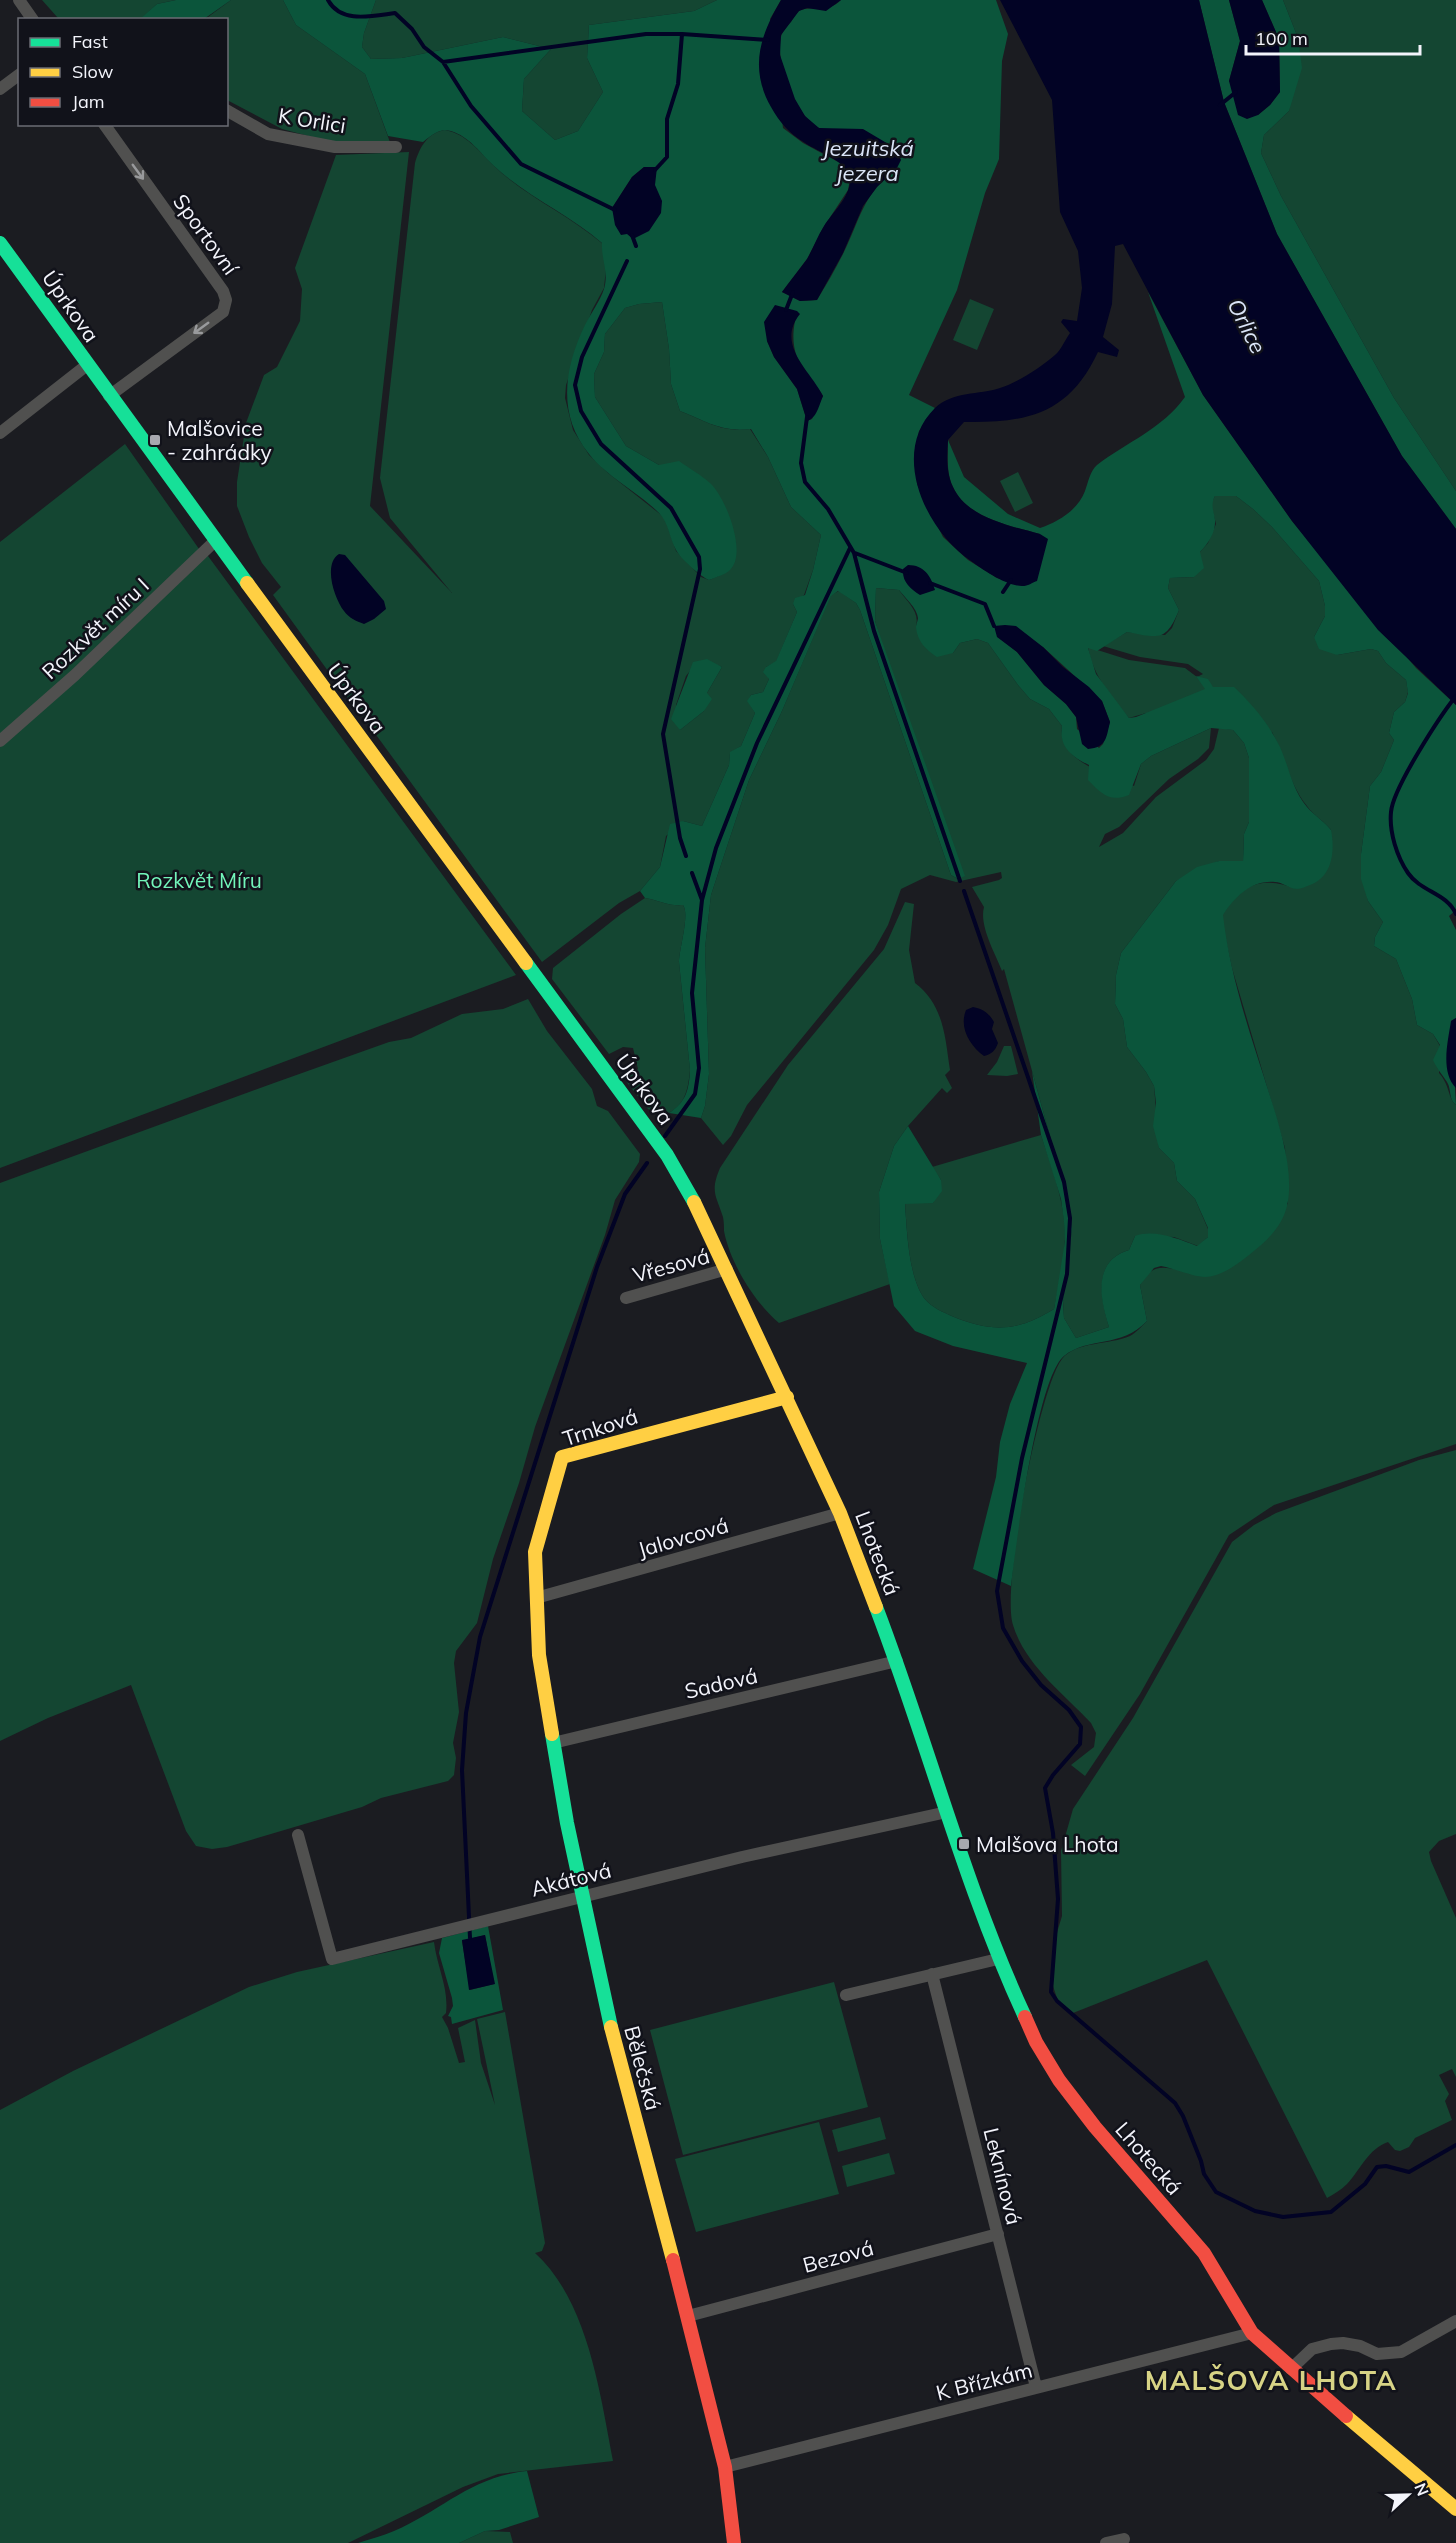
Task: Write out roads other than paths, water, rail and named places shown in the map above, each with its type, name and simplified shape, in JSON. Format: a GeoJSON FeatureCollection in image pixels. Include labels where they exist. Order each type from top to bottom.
{"type":"FeatureCollection","features":[{"type":"Feature","properties":{"kind":"street"},"geometry":{"type":"LineString","coordinates":[[19,0],[32,18]]}},
{"type":"Feature","properties":{"kind":"street"},"geometry":{"type":"LineString","coordinates":[[0,89],[18,76]]}},
{"type":"Feature","properties":{"kind":"street","name":"K Orlici"},"geometry":{"type":"LineString","coordinates":[[228,111],[268,134],[335,147],[396,147]]}},
{"type":"Feature","properties":{"kind":"street","name":"Sportovní"},"geometry":{"type":"LineString","coordinates":[[105,126],[223,291],[226,300],[223,312],[109,396]]}},
{"type":"Feature","properties":{"kind":"street","name":"Úprkova"},"geometry":{"type":"LineString","coordinates":[[0,243],[215,541],[537,976],[667,1155],[681,1178]]}},
{"type":"Feature","properties":{"kind":"street"},"geometry":{"type":"LineString","coordinates":[[0,433],[87,365]]}},
{"type":"Feature","properties":{"kind":"street","name":"Rozkvět míru I"},"geometry":{"type":"LineString","coordinates":[[0,741],[75,675],[215,541]]}},
{"type":"Feature","properties":{"kind":"street","name":"Lhotecká"},"geometry":{"type":"LineString","coordinates":[[681,1178],[727,1269],[840,1514],[897,1661],[998,1959],[1036,2042],[1059,2080],[1095,2127],[1204,2253],[1252,2333],[1456,2509]]}},
{"type":"Feature","properties":{"kind":"street","name":"Vřesová"},"geometry":{"type":"LineString","coordinates":[[626,1298],[727,1269]]}},
{"type":"Feature","properties":{"kind":"street","name":"Trnková"},"geometry":{"type":"LineString","coordinates":[[536,1598],[535,1552],[562,1457],[787,1397]]}},
{"type":"Feature","properties":{"kind":"street","name":"Jalovcová"},"geometry":{"type":"LineString","coordinates":[[536,1598],[840,1514]]}},
{"type":"Feature","properties":{"kind":"street","name":"Bělečská"},"geometry":{"type":"LineString","coordinates":[[536,1598],[539,1655],[581,1896],[609,2020],[688,2316],[725,2467],[734,2543]]}},
{"type":"Feature","properties":{"kind":"street","name":"Sadová"},"geometry":{"type":"LineString","coordinates":[[553,1743],[897,1661]]}},
{"type":"Feature","properties":{"kind":"street","name":"Akátová"},"geometry":{"type":"LineString","coordinates":[[298,1835],[332,1959],[581,1896],[947,1812]]}},
{"type":"Feature","properties":{"kind":"street"},"geometry":{"type":"LineString","coordinates":[[846,1995],[998,1959]]}},
{"type":"Feature","properties":{"kind":"street","name":"Leknínová"},"geometry":{"type":"LineString","coordinates":[[932,1974],[1036,2387]]}},
{"type":"Feature","properties":{"kind":"street","name":"Bezová"},"geometry":{"type":"LineString","coordinates":[[688,2316],[998,2235]]}},
{"type":"Feature","properties":{"kind":"street"},"geometry":{"type":"LineString","coordinates":[[1291,2369],[1312,2349],[1331,2344],[1343,2343],[1360,2346],[1377,2354],[1401,2352],[1456,2321]]}},
{"type":"Feature","properties":{"kind":"street","name":"K Břízkám"},"geometry":{"type":"LineString","coordinates":[[725,2467],[1252,2333]]}},
{"type":"Feature","properties":{"kind":"street"},"geometry":{"type":"LineString","coordinates":[[1106,2543],[1124,2539]]}},
{"type":"Feature","properties":{"kind":"water","name":"Jezuitská jezera"},"geometry":{"type":"Polygon","coordinates":[[[781,0],[841,0],[826,11],[807,8],[799,11],[781,35],[780,55],[795,99],[805,116],[819,128],[863,129],[895,148],[901,160],[897,168],[877,187],[863,206],[843,253],[817,300],[800,301],[782,292],[807,259],[824,226],[844,198],[850,179],[844,167],[838,162],[805,143],[785,127],[774,113],[764,93],[760,79],[760,52],[767,26],[781,0]]]}},
{"type":"Feature","properties":{"kind":"water","name":"Orlice"},"geometry":{"type":"Polygon","coordinates":[[[1000,0],[1199,0],[1224,102],[1277,234],[1402,456],[1456,529],[1456,705],[1378,630],[1292,521],[1203,395],[1123,244],[1115,246],[1112,304],[1103,337],[1119,350],[1117,357],[1098,352],[1087,373],[1074,389],[1060,402],[1044,411],[1008,420],[964,422],[948,440],[949,476],[953,487],[968,506],[991,519],[1040,534],[1048,539],[1037,581],[1026,586],[1018,586],[996,577],[955,548],[940,531],[919,490],[914,468],[915,447],[921,426],[942,403],[958,396],[1007,385],[1029,374],[1055,355],[1070,333],[1061,322],[1063,319],[1077,321],[1082,288],[1078,251],[1060,212],[1052,100],[1000,0]]]}},
{"type":"Feature","properties":{"kind":"water"},"geometry":{"type":"Polygon","coordinates":[[[1229,0],[1262,0],[1279,39],[1280,92],[1258,115],[1247,119],[1238,115],[1229,81],[1240,41],[1229,0]]]}},
{"type":"Feature","properties":{"kind":"water"},"geometry":{"type":"Polygon","coordinates":[[[644,167],[657,167],[655,185],[662,201],[661,213],[649,231],[633,239],[627,234],[621,235],[615,225],[612,208],[632,177],[644,167]]]}},
{"type":"Feature","properties":{"kind":"water"},"geometry":{"type":"Polygon","coordinates":[[[775,305],[797,311],[800,314],[793,325],[791,336],[793,347],[823,396],[815,414],[807,421],[797,389],[774,357],[767,341],[764,322],[775,305]]]}},
{"type":"Feature","properties":{"kind":"water"},"geometry":{"type":"Polygon","coordinates":[[[339,554],[345,555],[384,601],[386,609],[364,624],[346,613],[334,590],[332,565],[339,554]]]}},
{"type":"Feature","properties":{"kind":"water"},"geometry":{"type":"Polygon","coordinates":[[[908,565],[923,569],[935,590],[920,595],[910,587],[903,574],[903,569],[908,565]]]}},
{"type":"Feature","properties":{"kind":"water"},"geometry":{"type":"Polygon","coordinates":[[[994,626],[1016,626],[1043,647],[1102,701],[1110,722],[1102,744],[1088,749],[1082,744],[1076,717],[1066,704],[1044,685],[1017,652],[997,637],[994,626]]]}},
{"type":"Feature","properties":{"kind":"water"},"geometry":{"type":"Polygon","coordinates":[[[973,1007],[985,1012],[994,1022],[992,1029],[998,1043],[993,1052],[984,1056],[974,1047],[965,1029],[966,1010],[973,1007]]]}},
{"type":"Feature","properties":{"kind":"water"},"geometry":{"type":"Polygon","coordinates":[[[1456,1018],[1456,1088],[1448,1074],[1446,1056],[1451,1021],[1456,1018]]]}},
{"type":"Feature","properties":{"kind":"water"},"geometry":{"type":"Polygon","coordinates":[[[485,1935],[495,1984],[469,1990],[462,1940],[485,1935]]]}},
{"type":"Feature","properties":{"kind":"waterway"},"geometry":{"type":"LineString","coordinates":[[328,0],[341,13],[358,17],[395,13],[412,29],[424,47],[443,62],[471,106],[521,164],[615,210]]}},
{"type":"Feature","properties":{"kind":"waterway"},"geometry":{"type":"LineString","coordinates":[[443,62],[646,34],[682,34]]}},
{"type":"Feature","properties":{"kind":"waterway"},"geometry":{"type":"LineString","coordinates":[[655,170],[667,157],[667,119],[678,84],[682,34],[768,40]]}},
{"type":"Feature","properties":{"kind":"waterway"},"geometry":{"type":"LineString","coordinates":[[1220,105],[1236,92]]}},
{"type":"Feature","properties":{"kind":"waterway"},"geometry":{"type":"LineString","coordinates":[[632,235],[636,246]]}},
{"type":"Feature","properties":{"kind":"waterway"},"geometry":{"type":"LineString","coordinates":[[627,261],[582,357],[575,385],[581,411],[601,444],[671,508],[699,557],[700,569],[663,734],[680,838],[686,856]]}},
{"type":"Feature","properties":{"kind":"waterway"},"geometry":{"type":"LineString","coordinates":[[786,310],[793,292]]}},
{"type":"Feature","properties":{"kind":"waterway"},"geometry":{"type":"LineString","coordinates":[[807,417],[801,463],[805,482],[828,509],[854,553],[874,631],[960,881]]}},
{"type":"Feature","properties":{"kind":"waterway"},"geometry":{"type":"LineString","coordinates":[[665,1136],[695,1094],[699,1068],[692,993],[702,900],[716,848],[757,743],[850,548]]}},
{"type":"Feature","properties":{"kind":"waterway"},"geometry":{"type":"LineString","coordinates":[[855,553],[907,573]]}},
{"type":"Feature","properties":{"kind":"waterway"},"geometry":{"type":"LineString","coordinates":[[1003,592],[1011,580]]}},
{"type":"Feature","properties":{"kind":"waterway"},"geometry":{"type":"LineString","coordinates":[[930,583],[985,604],[994,626]]}},
{"type":"Feature","properties":{"kind":"waterway"},"geometry":{"type":"LineString","coordinates":[[1456,696],[1408,770],[1391,812],[1391,828],[1395,844],[1400,860],[1408,873],[1413,879],[1447,901],[1456,914]]}},
{"type":"Feature","properties":{"kind":"waterway"},"geometry":{"type":"LineString","coordinates":[[692,873],[702,900]]}},
{"type":"Feature","properties":{"kind":"waterway"},"geometry":{"type":"LineString","coordinates":[[964,891],[1064,1182],[1070,1218],[1067,1274],[1022,1458],[997,1591],[1003,1628],[1022,1661],[1041,1685],[1069,1710],[1081,1727],[1080,1744],[1053,1775],[1045,1788],[1053,1833],[1058,1899],[1051,1992],[1057,2001],[1175,2103],[1183,2116],[1204,2174],[1216,2192],[1255,2211],[1283,2217],[1331,2212],[1365,2184],[1377,2167],[1386,2166],[1409,2172],[1456,2145]]}},
{"type":"Feature","properties":{"kind":"waterway"},"geometry":{"type":"LineString","coordinates":[[470,1938],[462,1770],[466,1713],[480,1637],[597,1267],[625,1194],[647,1163]]}},
{"type":"Feature","properties":{"kind":"place","name":"Malšovice - zahrádky"},"geometry":{"type":"Point","coordinates":[155,440]}},
{"type":"Feature","properties":{"kind":"place","name":"Malšova Lhota"},"geometry":{"type":"Point","coordinates":[964,1844]}},
{"type":"Feature","properties":{"kind":"district","name":"MALŠOVA LHOTA"},"geometry":{"type":"Point","coordinates":[1271,2380]}},
{"type":"Feature","properties":{"kind":"park label","name":"Rozkvět Míru"},"geometry":{"type":"Point","coordinates":[199,880]}}]}
